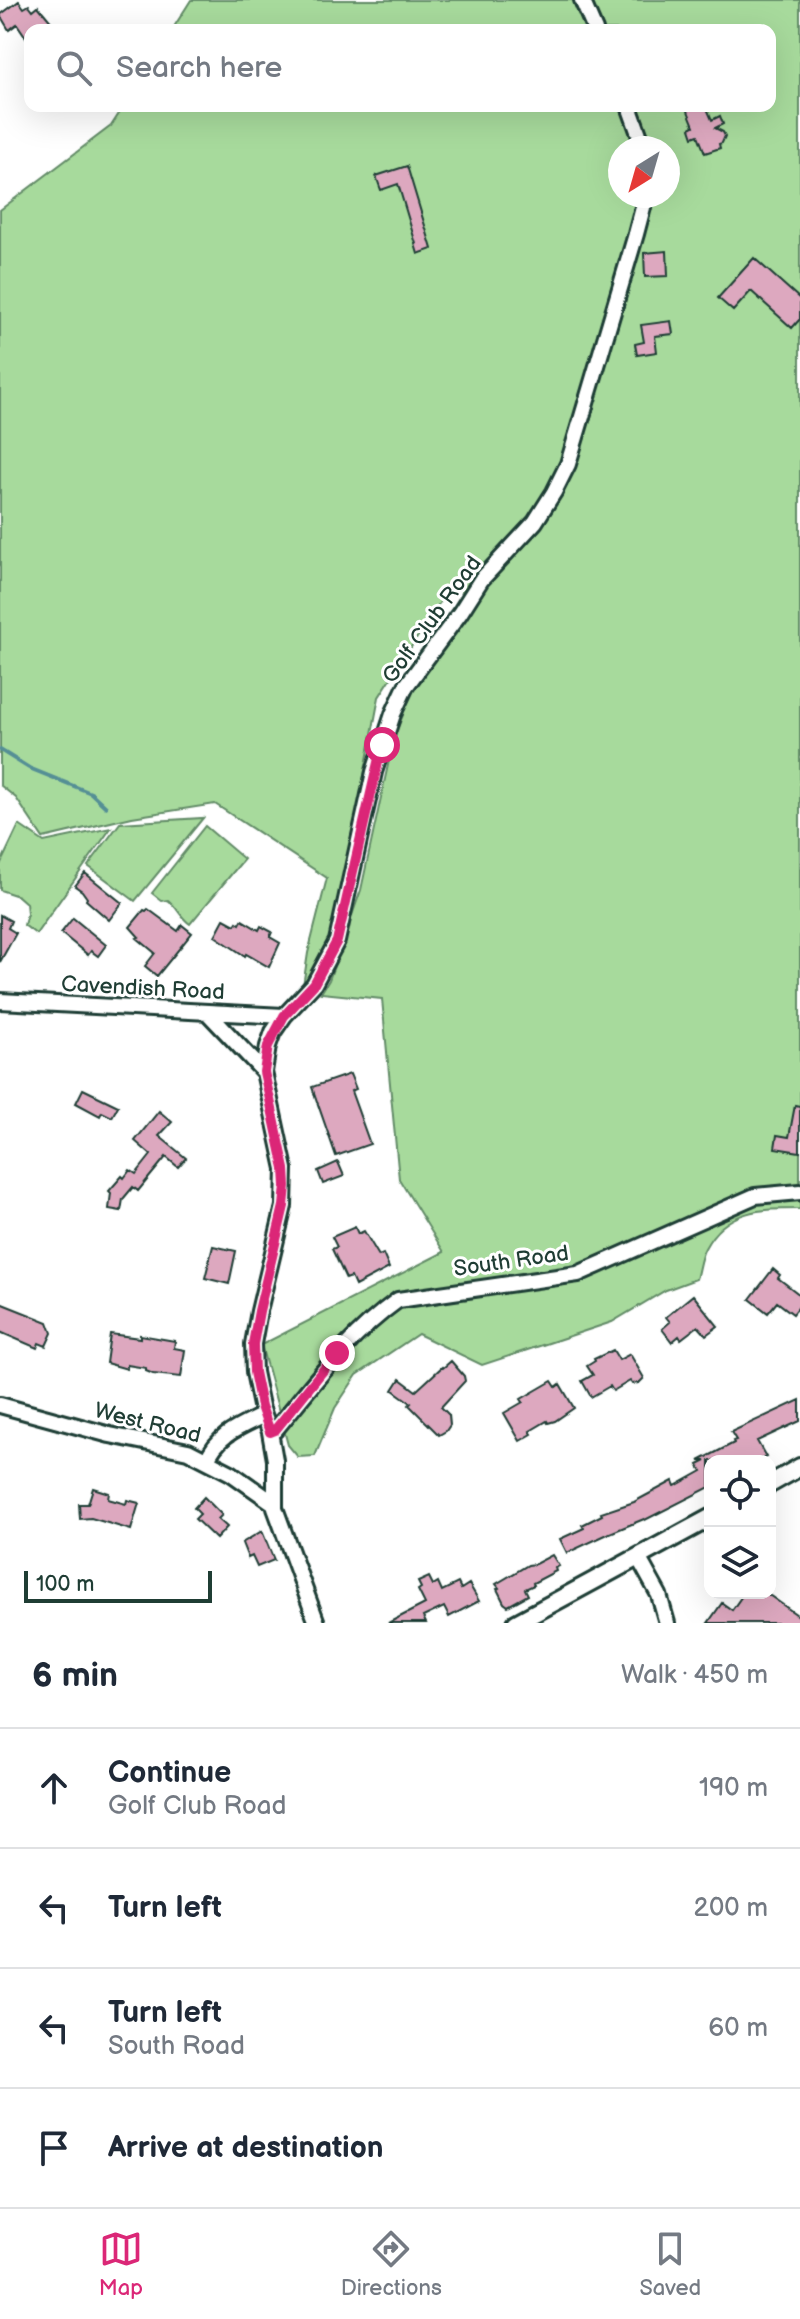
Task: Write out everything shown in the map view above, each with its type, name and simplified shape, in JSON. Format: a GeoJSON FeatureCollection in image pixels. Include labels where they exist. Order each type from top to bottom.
{"type":"FeatureCollection","features":[{"type":"Feature","properties":{"kind":"main road"},"geometry":{"type":"LineString","coordinates":[[776,1481],[800,1467]]}},
{"type":"Feature","properties":{"kind":"main road"},"geometry":{"type":"LineString","coordinates":[[516,1623],[704,1521]]}},
{"type":"Feature","properties":{"kind":"street"},"geometry":{"type":"LineString","coordinates":[[582,0],[592,24]]}},
{"type":"Feature","properties":{"kind":"street"},"geometry":{"type":"LineString","coordinates":[[631,112],[640,136]]}},
{"type":"Feature","properties":{"kind":"street","name":"Golf Club Road"},"geometry":{"type":"LineString","coordinates":[[264,1072],[268,1046],[284,1016],[314,984],[337,941],[374,772],[393,714],[406,686],[481,580],[535,522],[568,464],[643,208]]}},
{"type":"Feature","properties":{"kind":"street","name":"Cavendish Road"},"geometry":{"type":"LineString","coordinates":[[0,1001],[284,1016]]}},
{"type":"Feature","properties":{"kind":"street"},"geometry":{"type":"LineString","coordinates":[[207,1012],[264,1072],[285,1169],[284,1206],[253,1344],[254,1372],[275,1460],[275,1504],[312,1619]]}},
{"type":"Feature","properties":{"kind":"street","name":"South Road"},"geometry":{"type":"LineString","coordinates":[[270,1432],[275,1430],[337,1353],[398,1300],[578,1274],[755,1196],[800,1192]]}},
{"type":"Feature","properties":{"kind":"street","name":"West Road"},"geometry":{"type":"LineString","coordinates":[[0,1405],[110,1435],[188,1451],[231,1473],[275,1504]]}},
{"type":"Feature","properties":{"kind":"street"},"geometry":{"type":"LineString","coordinates":[[207,1460],[213,1446],[227,1434],[264,1415]]}},
{"type":"Feature","properties":{"kind":"street"},"geometry":{"type":"LineString","coordinates":[[638,1557],[659,1595],[667,1623]]}},
{"type":"Feature","properties":{"kind":"green space"},"geometry":{"type":"Polygon","coordinates":[[[191,0],[800,0],[800,1209],[758,1211],[734,1219],[723,1225],[705,1248],[696,1279],[666,1290],[612,1322],[482,1365],[418,1334],[357,1375],[335,1408],[315,1456],[298,1457],[288,1445],[261,1345],[444,1252],[399,1179],[382,999],[321,993],[329,980],[361,890],[394,737],[403,715],[406,686],[463,597],[458,574],[379,697],[347,865],[329,939],[303,986],[327,878],[215,804],[132,817],[43,838],[16,798],[0,785],[0,210],[111,126],[120,112],[776,112],[776,24],[176,24],[191,0]]]}},
{"type":"Feature","properties":{"kind":"green space"},"geometry":{"type":"Polygon","coordinates":[[[203,818],[135,901],[88,866],[120,823],[203,818]]]}},
{"type":"Feature","properties":{"kind":"green space"},"geometry":{"type":"Polygon","coordinates":[[[19,825],[44,842],[111,828],[36,934],[24,925],[26,903],[18,896],[0,890],[0,865],[19,825]]]}},
{"type":"Feature","properties":{"kind":"green space"},"geometry":{"type":"Polygon","coordinates":[[[205,826],[244,859],[190,924],[168,900],[162,901],[152,893],[205,826]]]}},
{"type":"Feature","properties":{"kind":"building"},"geometry":{"type":"Polygon","coordinates":[[[19,1],[24,8],[29,5],[33,10],[38,6],[53,24],[24,24],[24,34],[17,24],[9,30],[0,15],[19,1]]]}},
{"type":"Feature","properties":{"kind":"building"},"geometry":{"type":"Polygon","coordinates":[[[688,112],[709,112],[712,120],[720,116],[723,124],[715,128],[725,136],[719,144],[720,148],[705,153],[698,135],[693,137],[690,128],[694,126],[688,112]]]}},
{"type":"Feature","properties":{"kind":"building"},"geometry":{"type":"Polygon","coordinates":[[[407,166],[432,249],[418,254],[398,184],[381,190],[376,176],[407,166]]]}},
{"type":"Feature","properties":{"kind":"building"},"geometry":{"type":"Polygon","coordinates":[[[667,251],[668,276],[645,277],[644,253],[667,251]]]}},
{"type":"Feature","properties":{"kind":"building"},"geometry":{"type":"Polygon","coordinates":[[[754,258],[800,299],[800,319],[792,328],[751,291],[733,311],[718,298],[754,258]]]}},
{"type":"Feature","properties":{"kind":"building"},"geometry":{"type":"Polygon","coordinates":[[[671,321],[673,334],[655,336],[657,352],[637,355],[635,344],[644,342],[641,325],[671,321]]]}},
{"type":"Feature","properties":{"kind":"building"},"geometry":{"type":"Polygon","coordinates":[[[85,873],[122,903],[109,920],[75,886],[85,873]]]}},
{"type":"Feature","properties":{"kind":"building"},"geometry":{"type":"Polygon","coordinates":[[[148,909],[178,931],[182,925],[192,933],[157,976],[145,966],[155,953],[137,938],[130,927],[148,909]]]}},
{"type":"Feature","properties":{"kind":"building"},"geometry":{"type":"Polygon","coordinates":[[[0,915],[11,921],[8,928],[16,933],[0,962],[0,915]]]}},
{"type":"Feature","properties":{"kind":"building"},"geometry":{"type":"Polygon","coordinates":[[[73,918],[106,945],[98,956],[91,951],[88,955],[61,933],[73,918]]]}},
{"type":"Feature","properties":{"kind":"building"},"geometry":{"type":"Polygon","coordinates":[[[224,919],[235,925],[242,920],[259,930],[261,926],[272,932],[270,937],[280,943],[269,967],[245,956],[215,936],[224,919]]]}},
{"type":"Feature","properties":{"kind":"building"},"geometry":{"type":"Polygon","coordinates":[[[350,1074],[356,1089],[351,1091],[370,1144],[336,1156],[312,1087],[350,1074]]]}},
{"type":"Feature","properties":{"kind":"building"},"geometry":{"type":"Polygon","coordinates":[[[83,1089],[118,1106],[112,1117],[102,1112],[100,1116],[76,1103],[83,1089]]]}},
{"type":"Feature","properties":{"kind":"building"},"geometry":{"type":"Polygon","coordinates":[[[795,1105],[800,1106],[800,1152],[775,1148],[777,1135],[789,1137],[795,1105]]]}},
{"type":"Feature","properties":{"kind":"building"},"geometry":{"type":"Polygon","coordinates":[[[159,1111],[172,1122],[159,1136],[186,1158],[178,1167],[166,1157],[138,1191],[133,1187],[123,1199],[121,1211],[109,1209],[109,1191],[130,1170],[136,1174],[151,1155],[135,1141],[159,1111]]]}},
{"type":"Feature","properties":{"kind":"building"},"geometry":{"type":"Polygon","coordinates":[[[338,1162],[344,1176],[323,1184],[318,1171],[338,1162]]]}},
{"type":"Feature","properties":{"kind":"building"},"geometry":{"type":"Polygon","coordinates":[[[355,1227],[358,1234],[364,1231],[379,1256],[383,1254],[389,1268],[355,1286],[351,1277],[346,1279],[332,1249],[337,1247],[332,1237],[355,1227]]]}},
{"type":"Feature","properties":{"kind":"building"},"geometry":{"type":"Polygon","coordinates":[[[213,1246],[236,1251],[229,1284],[205,1278],[213,1246]]]}},
{"type":"Feature","properties":{"kind":"building"},"geometry":{"type":"Polygon","coordinates":[[[773,1269],[780,1275],[778,1278],[800,1295],[800,1305],[793,1314],[777,1302],[768,1313],[750,1299],[773,1269]]]}},
{"type":"Feature","properties":{"kind":"building"},"geometry":{"type":"Polygon","coordinates":[[[693,1295],[718,1326],[706,1335],[698,1326],[672,1342],[662,1329],[670,1322],[666,1317],[693,1295]]]}},
{"type":"Feature","properties":{"kind":"building"},"geometry":{"type":"Polygon","coordinates":[[[0,1303],[48,1322],[52,1333],[46,1346],[39,1343],[37,1348],[0,1332],[0,1303]]]}},
{"type":"Feature","properties":{"kind":"building"},"geometry":{"type":"Polygon","coordinates":[[[110,1334],[175,1341],[174,1348],[185,1350],[181,1377],[153,1374],[146,1368],[127,1365],[127,1369],[106,1363],[110,1334]]]}},
{"type":"Feature","properties":{"kind":"building"},"geometry":{"type":"Polygon","coordinates":[[[613,1350],[619,1360],[630,1354],[644,1378],[639,1383],[632,1384],[630,1381],[613,1391],[610,1386],[591,1397],[582,1381],[593,1375],[587,1366],[613,1350]]]}},
{"type":"Feature","properties":{"kind":"building"},"geometry":{"type":"Polygon","coordinates":[[[451,1361],[465,1381],[441,1407],[449,1415],[450,1425],[439,1435],[409,1405],[411,1403],[393,1390],[400,1379],[416,1391],[451,1361]]]}},
{"type":"Feature","properties":{"kind":"building"},"geometry":{"type":"Polygon","coordinates":[[[552,1381],[556,1387],[560,1384],[574,1408],[555,1421],[547,1421],[530,1431],[532,1434],[520,1441],[504,1413],[552,1381]]]}},
{"type":"Feature","properties":{"kind":"building"},"geometry":{"type":"Polygon","coordinates":[[[800,1400],[800,1421],[757,1441],[765,1455],[711,1455],[734,1443],[736,1440],[731,1432],[800,1400]]]}},
{"type":"Feature","properties":{"kind":"building"},"geometry":{"type":"Polygon","coordinates":[[[704,1462],[704,1490],[645,1520],[567,1553],[560,1539],[584,1528],[582,1525],[601,1513],[634,1502],[673,1481],[675,1486],[702,1471],[698,1465],[704,1462]]]}},
{"type":"Feature","properties":{"kind":"building"},"geometry":{"type":"Polygon","coordinates":[[[93,1488],[109,1493],[108,1499],[126,1504],[127,1500],[139,1503],[131,1530],[91,1518],[80,1519],[79,1504],[88,1504],[93,1488]]]}},
{"type":"Feature","properties":{"kind":"building"},"geometry":{"type":"Polygon","coordinates":[[[204,1497],[222,1515],[218,1519],[227,1527],[216,1539],[195,1519],[200,1514],[194,1508],[204,1497]]]}},
{"type":"Feature","properties":{"kind":"building"},"geometry":{"type":"Polygon","coordinates":[[[262,1531],[274,1560],[257,1567],[252,1556],[248,1558],[242,1543],[262,1531]]]}},
{"type":"Feature","properties":{"kind":"building"},"geometry":{"type":"Polygon","coordinates":[[[552,1555],[559,1566],[555,1568],[556,1571],[525,1589],[528,1595],[508,1606],[504,1603],[496,1584],[552,1555]]]}},
{"type":"Feature","properties":{"kind":"building"},"geometry":{"type":"Polygon","coordinates":[[[429,1577],[433,1585],[438,1582],[442,1591],[458,1583],[461,1589],[469,1584],[479,1601],[449,1617],[444,1607],[423,1617],[426,1623],[388,1623],[425,1604],[418,1590],[421,1588],[418,1582],[429,1577]]]}},
{"type":"Feature","properties":{"kind":"building"},"geometry":{"type":"Polygon","coordinates":[[[740,1599],[774,1599],[800,1617],[800,1623],[708,1623],[722,1603],[732,1610],[740,1599]]]}},
{"type":"Feature","properties":{"kind":"waterway"},"geometry":{"type":"LineString","coordinates":[[0,750],[29,768],[91,793],[106,807]]}},
{"type":"Feature","properties":{"kind":"route"},"geometry":{"type":"LineString","coordinates":[[337,1353],[275,1430],[270,1432],[254,1372],[253,1344],[286,1186],[264,1072],[268,1046],[284,1016],[314,984],[337,941],[382,745]]}}]}
